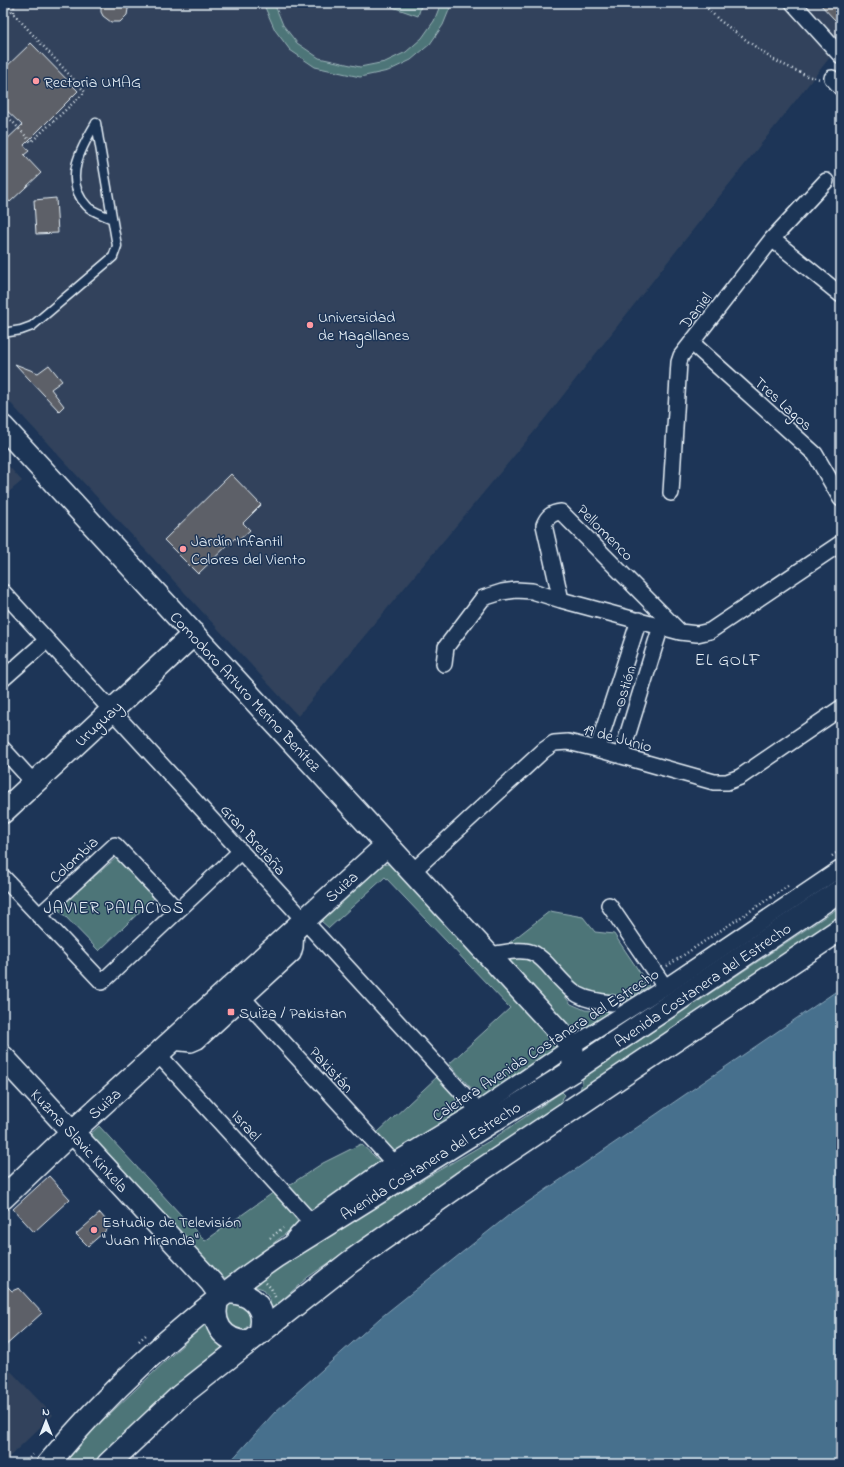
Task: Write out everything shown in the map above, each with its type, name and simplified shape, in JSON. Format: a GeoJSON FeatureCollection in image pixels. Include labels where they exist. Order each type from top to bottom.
{"type":"FeatureCollection","features":[{"type":"Feature","properties":{"kind":"main road","name":"Comodoro Arturo Merino Benítez"},"geometry":{"type":"LineString","coordinates":[[3,427],[490,955],[572,1046]]}},
{"type":"Feature","properties":{"kind":"main road","name":"Uruguay"},"geometry":{"type":"LineString","coordinates":[[3,812],[194,634]]}},
{"type":"Feature","properties":{"kind":"main road","name":"Suiza"},"geometry":{"type":"LineString","coordinates":[[3,1198],[72,1132],[387,845]]}},
{"type":"Feature","properties":{"kind":"main road","name":"Avenida Costanera del Estrecho"},"geometry":{"type":"LineString","coordinates":[[48,1464],[97,1407],[129,1375],[159,1347],[222,1295],[275,1257],[574,1070],[841,890]]}},
{"type":"Feature","properties":{"kind":"main road","name":"Avenida Costanera del Estrecho"},"geometry":{"type":"LineString","coordinates":[[108,1464],[180,1396],[350,1262],[462,1183],[841,929]]}},
{"type":"Feature","properties":{"kind":"main road"},"geometry":{"type":"LineString","coordinates":[[549,1124],[560,1111],[569,1096],[573,1082],[574,1070],[572,1046]]}},
{"type":"Feature","properties":{"kind":"main road","name":"Kuzma Slavic Kinkela"},"geometry":{"type":"LineString","coordinates":[[3,1057],[222,1295]]}},
{"type":"Feature","properties":{"kind":"main road"},"geometry":{"type":"LineString","coordinates":[[222,1295],[245,1295],[256,1302],[262,1320],[254,1337],[233,1340],[222,1331],[216,1317],[215,1310],[222,1295]]}},
{"type":"Feature","properties":{"kind":"street"},"geometry":{"type":"LineString","coordinates":[[793,3],[838,47]]}},
{"type":"Feature","properties":{"kind":"street","name":"Daniel"},"geometry":{"type":"LineString","coordinates":[[671,493],[679,362],[681,356],[772,239],[826,181]]}},
{"type":"Feature","properties":{"kind":"street"},"geometry":{"type":"LineString","coordinates":[[772,239],[841,295]]}},
{"type":"Feature","properties":{"kind":"street","name":"Tres Lagos"},"geometry":{"type":"LineString","coordinates":[[692,343],[815,454],[841,499]]}},
{"type":"Feature","properties":{"kind":"street","name":"Pellomenco"},"geometry":{"type":"LineString","coordinates":[[561,600],[544,525],[547,517],[561,512],[680,632]]}},
{"type":"Feature","properties":{"kind":"street"},"geometry":{"type":"LineString","coordinates":[[444,664],[446,647],[483,598],[502,592],[516,590],[532,591],[680,632],[697,634],[710,630],[841,543]]}},
{"type":"Feature","properties":{"kind":"street","name":"Gran Bretaña"},"geometry":{"type":"LineString","coordinates":[[3,592],[241,851],[300,924],[478,1110]]}},
{"type":"Feature","properties":{"kind":"street","name":"Ostión"},"geometry":{"type":"LineString","coordinates":[[597,749],[639,620]]}},
{"type":"Feature","properties":{"kind":"street","name":"Ostión"},"geometry":{"type":"LineString","coordinates":[[621,756],[661,626]]}},
{"type":"Feature","properties":{"kind":"street"},"geometry":{"type":"LineString","coordinates":[[3,679],[47,640]]}},
{"type":"Feature","properties":{"kind":"street","name":"19 de Junio"},"geometry":{"type":"LineString","coordinates":[[412,872],[548,746],[554,743],[568,742],[714,782],[727,782],[740,777],[841,708]]}},
{"type":"Feature","properties":{"kind":"street"},"geometry":{"type":"LineString","coordinates":[[3,749],[34,783]]}},
{"type":"Feature","properties":{"kind":"street","name":"Colombia"},"geometry":{"type":"LineString","coordinates":[[39,916],[115,844],[177,910]]}},
{"type":"Feature","properties":{"kind":"street"},"geometry":{"type":"LineString","coordinates":[[3,877],[102,982],[241,851]]}},
{"type":"Feature","properties":{"kind":"street","name":"Caletera Avenida Costanera del Estrecho"},"geometry":{"type":"LineString","coordinates":[[275,1257],[310,1221],[393,1162],[478,1110],[572,1046],[665,987],[841,868]]}},
{"type":"Feature","properties":{"kind":"street"},"geometry":{"type":"LineString","coordinates":[[609,905],[665,987]]}},
{"type":"Feature","properties":{"kind":"street"},"geometry":{"type":"LineString","coordinates":[[165,1048],[191,1044],[198,1041],[293,954],[300,924]]}},
{"type":"Feature","properties":{"kind":"street"},"geometry":{"type":"LineString","coordinates":[[490,955],[521,950],[535,954],[546,963],[567,987],[576,994],[588,1000],[612,1003]]}},
{"type":"Feature","properties":{"kind":"street","name":"Pakistán"},"geometry":{"type":"LineString","coordinates":[[244,999],[393,1162]]}},
{"type":"Feature","properties":{"kind":"street","name":"Israel"},"geometry":{"type":"LineString","coordinates":[[165,1048],[310,1221]]}},
{"type":"Feature","properties":{"kind":"lane"},"geometry":{"type":"LineString","coordinates":[[3,332],[21,330],[32,326],[113,257],[117,246],[96,123],[78,155],[75,172],[77,191],[87,207],[112,218]]}},
{"type":"Feature","properties":{"kind":"path"},"geometry":{"type":"LineString","coordinates":[[3,111],[32,142],[85,92],[4,3]]}},
{"type":"Feature","properties":{"kind":"path"},"geometry":{"type":"LineString","coordinates":[[14,3],[14,14]]}},
{"type":"Feature","properties":{"kind":"path"},"geometry":{"type":"LineString","coordinates":[[702,3],[719,20],[751,42],[772,59],[807,76],[837,83]]}},
{"type":"Feature","properties":{"kind":"path"},"geometry":{"type":"LineString","coordinates":[[254,1272],[271,1288],[286,1312]]}},
{"type":"Feature","properties":{"kind":"shaded area","name":"Universidad de Magallanes"},"geometry":{"type":"Polygon","coordinates":[[[3,3],[841,3],[841,66],[831,56],[543,421],[298,716],[3,395],[3,3]]]}},
{"type":"Feature","properties":{"kind":"shaded area"},"geometry":{"type":"Polygon","coordinates":[[[3,460],[22,481],[3,497],[3,460]]]}},
{"type":"Feature","properties":{"kind":"shaded area"},"geometry":{"type":"Polygon","coordinates":[[[841,988],[841,1464],[228,1464],[275,1412],[380,1318],[509,1215],[841,988]]]}},
{"type":"Feature","properties":{"kind":"shaded area"},"geometry":{"type":"Polygon","coordinates":[[[3,1363],[53,1415],[5,1461],[3,1459],[3,1363]]]}},
{"type":"Feature","properties":{"kind":"green space"},"geometry":{"type":"Polygon","coordinates":[[[263,3],[274,3],[283,25],[297,43],[319,58],[360,67],[385,62],[406,52],[422,38],[434,21],[441,3],[452,3],[443,25],[430,44],[411,60],[388,71],[360,77],[315,67],[290,50],[275,30],[263,3]]]}},
{"type":"Feature","properties":{"kind":"green space"},"geometry":{"type":"Polygon","coordinates":[[[381,3],[422,3],[418,16],[381,3]]]}},
{"type":"Feature","properties":{"kind":"green space"},"geometry":{"type":"Polygon","coordinates":[[[116,858],[154,898],[99,951],[57,908],[116,858]]]}},
{"type":"Feature","properties":{"kind":"green space"},"geometry":{"type":"Polygon","coordinates":[[[394,863],[560,1047],[483,1101],[449,1064],[510,1008],[385,877],[329,928],[321,921],[381,865],[394,863]]]}},
{"type":"Feature","properties":{"kind":"green space"},"geometry":{"type":"Polygon","coordinates":[[[841,906],[841,923],[580,1091],[583,1078],[841,906]]]}},
{"type":"Feature","properties":{"kind":"green space"},"geometry":{"type":"Polygon","coordinates":[[[550,911],[583,917],[595,932],[614,934],[649,986],[625,1001],[597,999],[580,994],[549,957],[509,943],[550,911]]]}},
{"type":"Feature","properties":{"kind":"green space"},"geometry":{"type":"Polygon","coordinates":[[[522,958],[538,963],[571,1004],[585,1010],[613,1012],[582,1032],[575,1032],[505,959],[522,958]]]}},
{"type":"Feature","properties":{"kind":"green space"},"geometry":{"type":"Polygon","coordinates":[[[438,1076],[468,1109],[396,1155],[377,1133],[438,1076]]]}},
{"type":"Feature","properties":{"kind":"green space"},"geometry":{"type":"Polygon","coordinates":[[[562,1092],[565,1095],[555,1109],[308,1277],[271,1310],[270,1299],[263,1289],[254,1286],[299,1252],[491,1140],[562,1092]]]}},
{"type":"Feature","properties":{"kind":"green space"},"geometry":{"type":"Polygon","coordinates":[[[99,1126],[205,1241],[274,1192],[299,1223],[228,1279],[213,1274],[88,1136],[99,1126]]]}},
{"type":"Feature","properties":{"kind":"green space"},"geometry":{"type":"Polygon","coordinates":[[[361,1144],[383,1164],[314,1213],[288,1186],[323,1163],[361,1144]]]}},
{"type":"Feature","properties":{"kind":"green space"},"geometry":{"type":"Polygon","coordinates":[[[232,1303],[245,1304],[252,1317],[251,1322],[244,1330],[240,1331],[230,1329],[225,1308],[232,1303]]]}},
{"type":"Feature","properties":{"kind":"green space"},"geometry":{"type":"Polygon","coordinates":[[[207,1322],[208,1331],[211,1338],[220,1344],[225,1345],[175,1386],[150,1416],[100,1464],[64,1464],[98,1425],[207,1322]]]}},
{"type":"Feature","properties":{"kind":"building"},"geometry":{"type":"Polygon","coordinates":[[[101,3],[129,3],[127,15],[120,22],[111,22],[103,16],[101,12],[101,3]]]}},
{"type":"Feature","properties":{"kind":"building"},"geometry":{"type":"Polygon","coordinates":[[[819,3],[841,3],[841,14],[835,20],[819,3]]]}},
{"type":"Feature","properties":{"kind":"building","name":"Rectoria UMAG"},"geometry":{"type":"Polygon","coordinates":[[[31,43],[78,91],[24,145],[29,151],[24,155],[41,173],[10,202],[3,195],[3,143],[22,125],[3,107],[3,70],[31,43]]]}},
{"type":"Feature","properties":{"kind":"building"},"geometry":{"type":"Polygon","coordinates":[[[56,198],[58,233],[36,234],[34,200],[56,198]]]}},
{"type":"Feature","properties":{"kind":"building"},"geometry":{"type":"Polygon","coordinates":[[[15,364],[38,373],[49,365],[62,381],[51,389],[64,406],[59,411],[15,364]]]}},
{"type":"Feature","properties":{"kind":"building"},"geometry":{"type":"Polygon","coordinates":[[[231,474],[261,505],[243,523],[250,530],[238,541],[235,538],[198,574],[164,540],[231,474]]]}},
{"type":"Feature","properties":{"kind":"building"},"geometry":{"type":"Polygon","coordinates":[[[49,1176],[70,1199],[34,1232],[13,1209],[49,1176]]]}},
{"type":"Feature","properties":{"kind":"building","name":"Estudio de Televisión \"Juan Miranda\""},"geometry":{"type":"Polygon","coordinates":[[[100,1213],[111,1226],[88,1246],[76,1234],[100,1213]]]}},
{"type":"Feature","properties":{"kind":"building"},"geometry":{"type":"Polygon","coordinates":[[[3,1282],[12,1291],[19,1288],[42,1313],[3,1348],[3,1282]]]}},
{"type":"Feature","properties":{"kind":"place","name":"Rectoria UMAG"},"geometry":{"type":"Point","coordinates":[36,81]}},
{"type":"Feature","properties":{"kind":"place","name":"Universidad de Magallanes"},"geometry":{"type":"Point","coordinates":[310,325]}},
{"type":"Feature","properties":{"kind":"place","name":"Jardín Infantil Colores del Viento"},"geometry":{"type":"Point","coordinates":[183,549]}},
{"type":"Feature","properties":{"kind":"place","name":"Suiza / Pakistan"},"geometry":{"type":"Point","coordinates":[231,1012]}},
{"type":"Feature","properties":{"kind":"place","name":"Estudio de Televisión \"Juan Miranda\""},"geometry":{"type":"Point","coordinates":[94,1230]}},
{"type":"Feature","properties":{"kind":"district","name":"EL GOLF"},"geometry":{"type":"Point","coordinates":[728,659]}},
{"type":"Feature","properties":{"kind":"district","name":"JAVIER PALACIOS"},"geometry":{"type":"Point","coordinates":[114,907]}}]}
